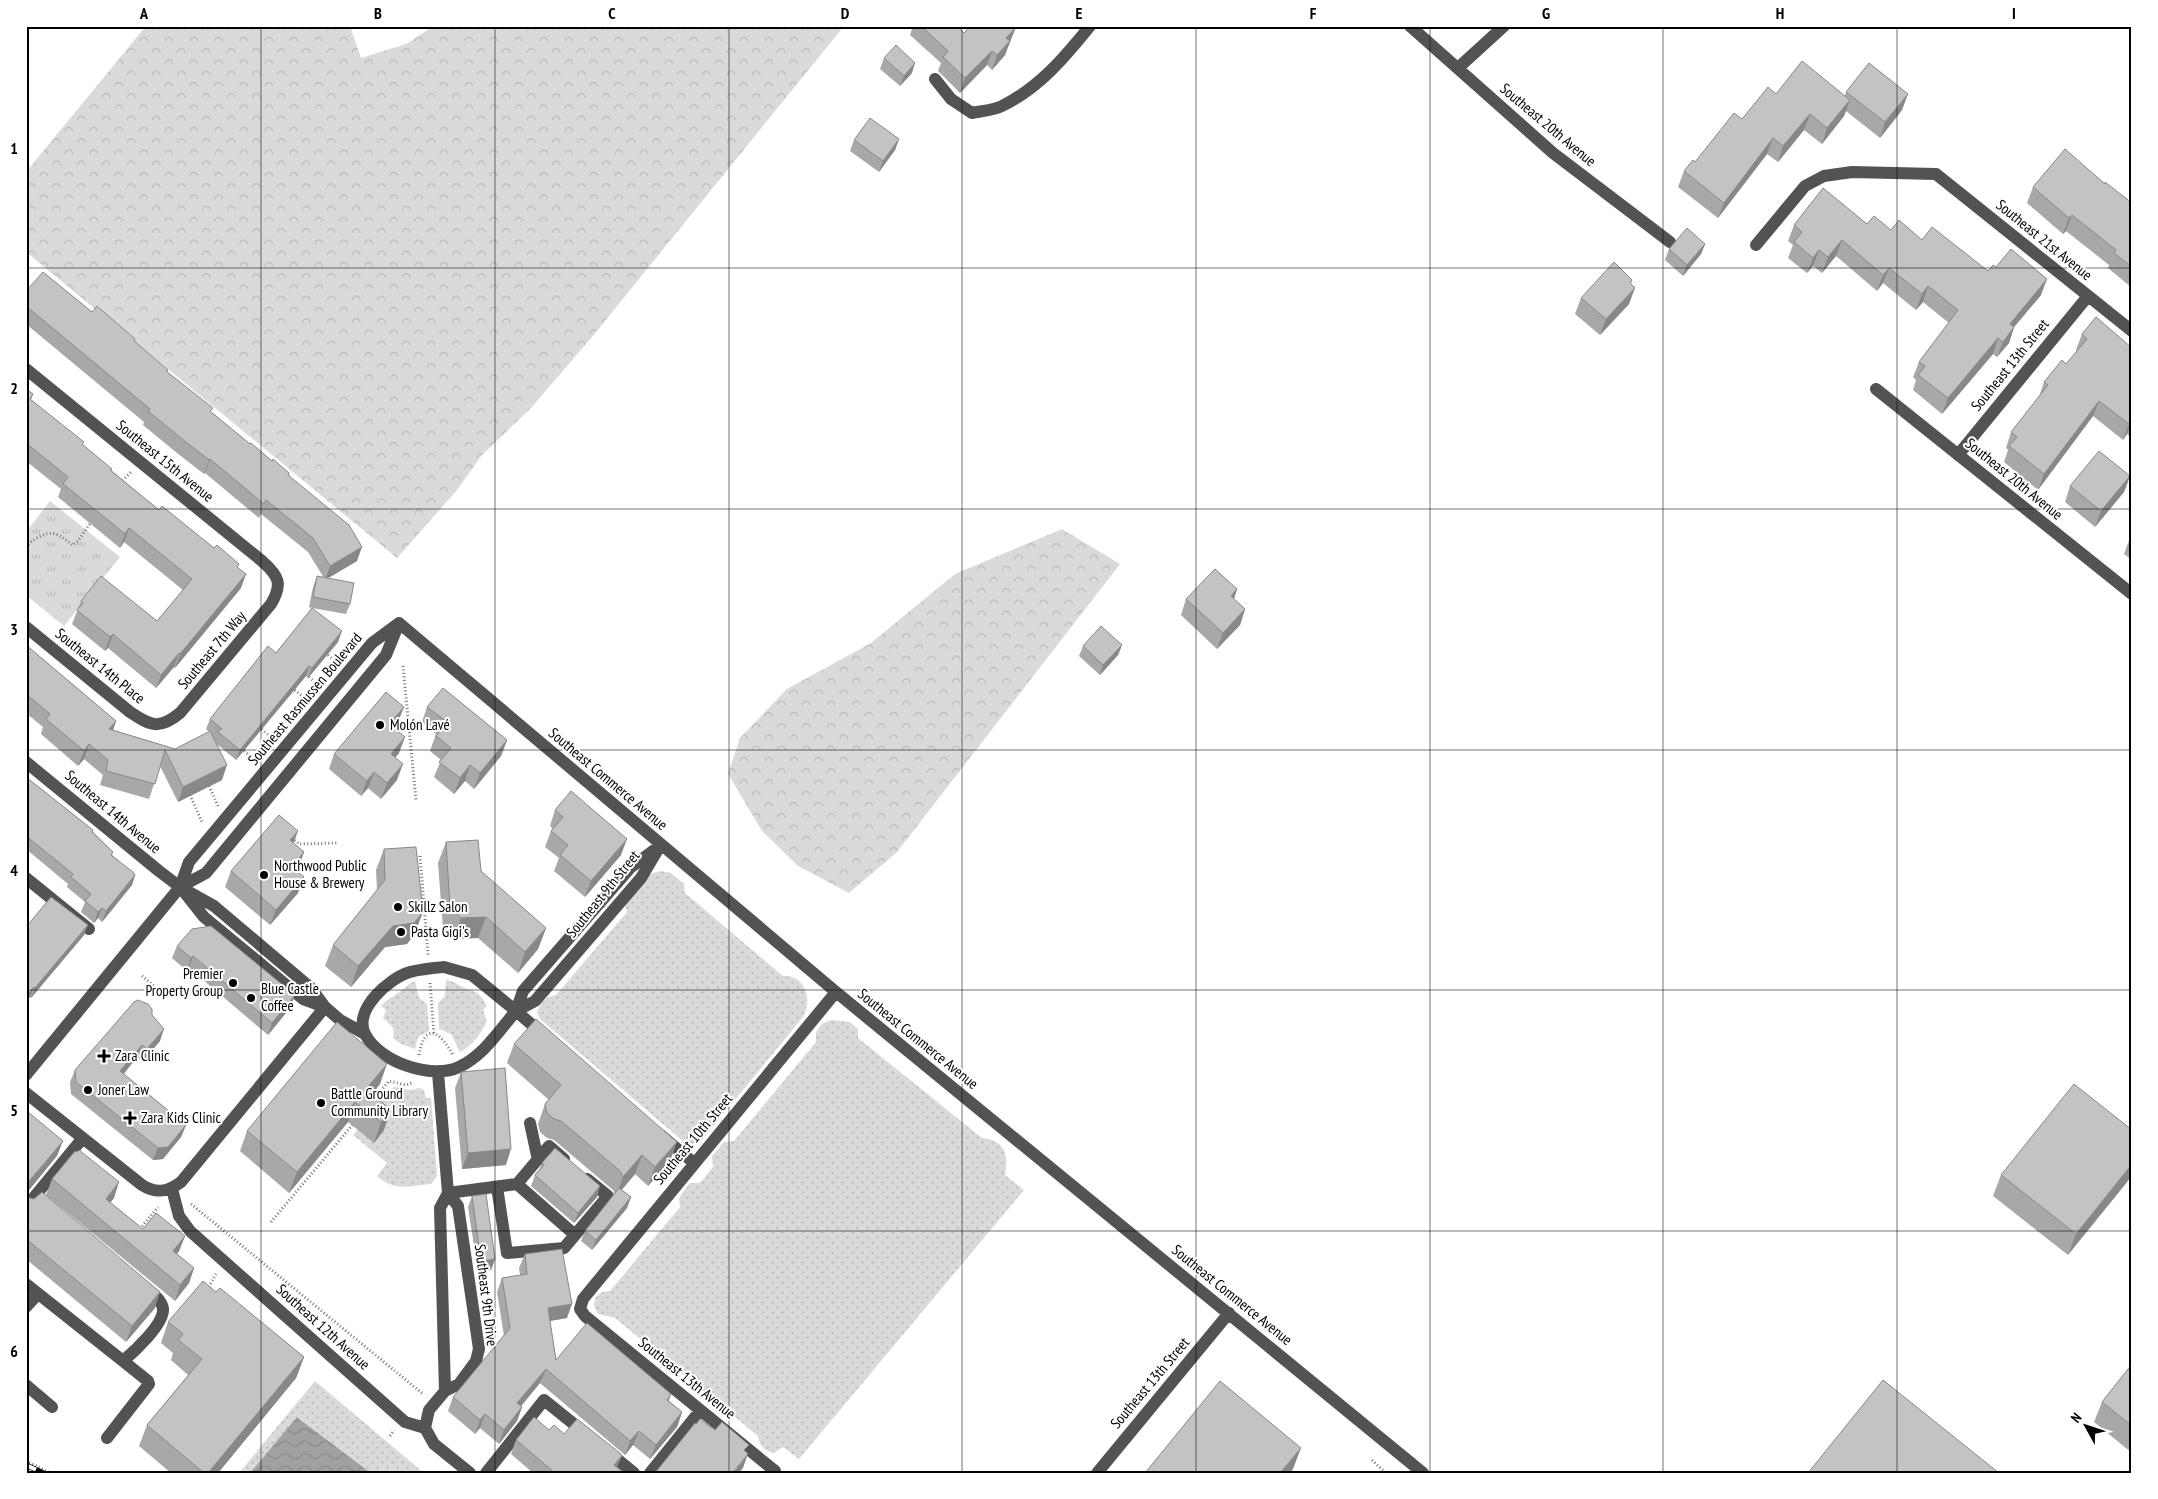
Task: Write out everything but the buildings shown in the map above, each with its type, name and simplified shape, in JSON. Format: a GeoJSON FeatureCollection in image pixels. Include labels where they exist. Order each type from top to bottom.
{"type":"FeatureCollection","features":[{"type":"Feature","properties":{"kind":"street"},"geometry":{"type":"LineString","coordinates":[[936,79],[951,100],[972,113],[1001,106],[1038,83],[1066,55],[1090,26]]}},
{"type":"Feature","properties":{"kind":"street","name":"Southeast 20th Avenue"},"geometry":{"type":"LineString","coordinates":[[1410,26],[1553,153],[1670,242]]}},
{"type":"Feature","properties":{"kind":"street"},"geometry":{"type":"LineString","coordinates":[[1458,68],[1504,26]]}},
{"type":"Feature","properties":{"kind":"street","name":"Southeast 21st Avenue"},"geometry":{"type":"LineString","coordinates":[[1756,245],[1805,186],[1824,176],[1852,172],[1936,174],[2132,331]]}},
{"type":"Feature","properties":{"kind":"street","name":"Southeast 13th Street"},"geometry":{"type":"LineString","coordinates":[[1958,455],[2088,296]]}},
{"type":"Feature","properties":{"kind":"street","name":"Southeast 15th Avenue"},"geometry":{"type":"LineString","coordinates":[[26,369],[270,568],[279,584]]}},
{"type":"Feature","properties":{"kind":"street","name":"Southeast 20th Avenue"},"geometry":{"type":"LineString","coordinates":[[1876,389],[2132,594]]}},
{"type":"Feature","properties":{"kind":"street","name":"Southeast 7th Way"},"geometry":{"type":"LineString","coordinates":[[156,725],[169,722],[180,713],[271,604],[279,584]]}},
{"type":"Feature","properties":{"kind":"street","name":"Southeast Commerce Avenue"},"geometry":{"type":"LineString","coordinates":[[399,622],[836,992],[1423,1473]]}},
{"type":"Feature","properties":{"kind":"street","name":"Southeast Rasmussen Boulevard"},"geometry":{"type":"LineString","coordinates":[[180,887],[206,873],[386,655],[399,622]]}},
{"type":"Feature","properties":{"kind":"street","name":"Southeast Rasmussen Boulevard"},"geometry":{"type":"LineString","coordinates":[[26,1076],[180,887],[189,862],[372,643],[399,622]]}},
{"type":"Feature","properties":{"kind":"street","name":"Southeast 14th Place"},"geometry":{"type":"LineString","coordinates":[[26,627],[130,712],[146,723],[156,725]]}},
{"type":"Feature","properties":{"kind":"street","name":"Southeast 14th Avenue"},"geometry":{"type":"LineString","coordinates":[[26,762],[180,887],[204,917],[303,999],[325,1007],[340,1020],[365,1034]]}},
{"type":"Feature","properties":{"kind":"street","name":"Southeast 9th Street"},"geometry":{"type":"LineString","coordinates":[[516,1011],[535,1002],[641,878],[661,845]]}},
{"type":"Feature","properties":{"kind":"street"},"geometry":{"type":"LineString","coordinates":[[28,883],[88,929]]}},
{"type":"Feature","properties":{"kind":"street"},"geometry":{"type":"LineString","coordinates":[[516,1011],[480,1053],[459,1068],[438,1073],[400,1063],[378,1050],[365,1034],[363,1020],[368,1006],[381,990],[406,974],[429,968],[450,968],[472,975],[486,984],[553,1043]]}},
{"type":"Feature","properties":{"kind":"street","name":"Southeast 10th Street"},"geometry":{"type":"LineString","coordinates":[[580,1309],[583,1299],[836,992]]}},
{"type":"Feature","properties":{"kind":"street"},"geometry":{"type":"LineString","coordinates":[[26,1093],[82,1139],[151,1191],[158,1192],[172,1189],[187,1174],[325,1007]]}},
{"type":"Feature","properties":{"kind":"street","name":"Southeast 9th Drive"},"geometry":{"type":"LineString","coordinates":[[425,1428],[430,1410],[445,1391],[459,1384],[476,1361],[479,1349],[458,1206],[448,1193],[438,1073]]}},
{"type":"Feature","properties":{"kind":"street"},"geometry":{"type":"LineString","coordinates":[[530,1123],[538,1160]]}},
{"type":"Feature","properties":{"kind":"street"},"geometry":{"type":"LineString","coordinates":[[650,1125],[694,1163]]}},
{"type":"Feature","properties":{"kind":"street"},"geometry":{"type":"LineString","coordinates":[[26,1207],[39,1199],[82,1139]]}},
{"type":"Feature","properties":{"kind":"street"},"geometry":{"type":"LineString","coordinates":[[448,1193],[517,1184],[549,1146],[608,1196],[564,1248],[507,1253],[497,1187]]}},
{"type":"Feature","properties":{"kind":"street"},"geometry":{"type":"LineString","coordinates":[[517,1184],[575,1235]]}},
{"type":"Feature","properties":{"kind":"street","name":"Southeast 12th Avenue"},"geometry":{"type":"LineString","coordinates":[[172,1189],[179,1216],[190,1231],[402,1420],[425,1428]]}},
{"type":"Feature","properties":{"kind":"street","name":"Southeast 9th Drive"},"geometry":{"type":"LineString","coordinates":[[445,1391],[440,1208],[448,1193]]}},
{"type":"Feature","properties":{"kind":"street"},"geometry":{"type":"LineString","coordinates":[[123,1361],[135,1352],[162,1318],[163,1307],[157,1297],[134,1278]]}},
{"type":"Feature","properties":{"kind":"street"},"geometry":{"type":"LineString","coordinates":[[26,1284],[148,1381],[149,1384],[107,1438]]}},
{"type":"Feature","properties":{"kind":"street"},"geometry":{"type":"LineString","coordinates":[[26,1308],[38,1294]]}},
{"type":"Feature","properties":{"kind":"street","name":"Southeast 13th Avenue"},"geometry":{"type":"LineString","coordinates":[[580,1309],[585,1316],[774,1472]]}},
{"type":"Feature","properties":{"kind":"street","name":"Southeast 13th Street"},"geometry":{"type":"LineString","coordinates":[[1097,1473],[1229,1314]]}},
{"type":"Feature","properties":{"kind":"street"},"geometry":{"type":"LineString","coordinates":[[26,1385],[52,1407]]}},
{"type":"Feature","properties":{"kind":"street"},"geometry":{"type":"LineString","coordinates":[[486,1473],[544,1400],[634,1473]]}},
{"type":"Feature","properties":{"kind":"street"},"geometry":{"type":"LineString","coordinates":[[650,1473],[700,1410]]}},
{"type":"Feature","properties":{"kind":"street"},"geometry":{"type":"LineString","coordinates":[[425,1428],[434,1444],[470,1473]]}},
{"type":"Feature","properties":{"kind":"path"},"geometry":{"type":"LineString","coordinates":[[117,488],[141,462]]}},
{"type":"Feature","properties":{"kind":"path"},"geometry":{"type":"LineString","coordinates":[[26,547],[30,542],[48,534],[56,534],[73,545],[78,541],[95,516]]}},
{"type":"Feature","properties":{"kind":"path"},"geometry":{"type":"LineString","coordinates":[[328,655],[337,663]]}},
{"type":"Feature","properties":{"kind":"path"},"geometry":{"type":"LineString","coordinates":[[404,666],[416,800]]}},
{"type":"Feature","properties":{"kind":"path"},"geometry":{"type":"LineString","coordinates":[[309,677],[318,685]]}},
{"type":"Feature","properties":{"kind":"path"},"geometry":{"type":"LineString","coordinates":[[288,684],[306,699]]}},
{"type":"Feature","properties":{"kind":"path"},"geometry":{"type":"LineString","coordinates":[[254,723],[274,739]]}},
{"type":"Feature","properties":{"kind":"path"},"geometry":{"type":"LineString","coordinates":[[244,751],[256,761]]}},
{"type":"Feature","properties":{"kind":"path"},"geometry":{"type":"LineString","coordinates":[[209,786],[220,810]]}},
{"type":"Feature","properties":{"kind":"path"},"geometry":{"type":"LineString","coordinates":[[190,795],[204,826]]}},
{"type":"Feature","properties":{"kind":"path"},"geometry":{"type":"LineString","coordinates":[[286,833],[299,844],[337,843]]}},
{"type":"Feature","properties":{"kind":"path"},"geometry":{"type":"LineString","coordinates":[[420,856],[434,1034]]}},
{"type":"Feature","properties":{"kind":"path"},"geometry":{"type":"LineString","coordinates":[[142,976],[154,986]]}},
{"type":"Feature","properties":{"kind":"path"},"geometry":{"type":"LineString","coordinates":[[419,1059],[424,1038],[434,1034],[443,1038],[454,1056]]}},
{"type":"Feature","properties":{"kind":"path"},"geometry":{"type":"LineString","coordinates":[[370,1104],[389,1082],[406,1085],[413,1082],[420,1083]]}},
{"type":"Feature","properties":{"kind":"path"},"geometry":{"type":"LineString","coordinates":[[271,1222],[358,1118]]}},
{"type":"Feature","properties":{"kind":"path"},"geometry":{"type":"LineString","coordinates":[[187,1200],[423,1394]]}},
{"type":"Feature","properties":{"kind":"path"},"geometry":{"type":"LineString","coordinates":[[136,1234],[158,1207]]}},
{"type":"Feature","properties":{"kind":"path"},"geometry":{"type":"LineString","coordinates":[[207,1290],[216,1278],[216,1272],[219,1271]]}},
{"type":"Feature","properties":{"kind":"path"},"geometry":{"type":"LineString","coordinates":[[1372,1460],[1386,1473]]}},
{"type":"Feature","properties":{"kind":"path"},"geometry":{"type":"LineString","coordinates":[[26,1461],[50,1473]]}},
{"type":"Feature","properties":{"kind":"green space"},"geometry":{"type":"Polygon","coordinates":[[[146,26],[350,26],[361,58],[406,44],[434,26],[844,26],[592,337],[531,408],[482,455],[457,490],[397,558],[26,252],[26,172],[146,26]]]}},
{"type":"Feature","properties":{"kind":"green space"},"geometry":{"type":"Polygon","coordinates":[[[50,501],[120,557],[64,626],[26,595],[26,532],[50,501]]]}},
{"type":"Feature","properties":{"kind":"green space"},"geometry":{"type":"Polygon","coordinates":[[[1062,529],[1120,564],[897,852],[849,893],[798,866],[762,831],[728,774],[740,738],[787,689],[871,643],[955,574],[1062,529]]]}},
{"type":"Feature","properties":{"kind":"green space"},"geometry":{"type":"Polygon","coordinates":[[[661,871],[671,873],[684,884],[685,893],[783,976],[791,976],[797,979],[805,989],[807,996],[806,1010],[803,1017],[701,1141],[692,1144],[684,1142],[540,1019],[537,1012],[544,1001],[556,995],[627,912],[625,905],[650,874],[661,871]]]}},
{"type":"Feature","properties":{"kind":"green space"},"geometry":{"type":"Polygon","coordinates":[[[446,980],[475,992],[487,1006],[483,1010],[487,1021],[482,1031],[473,1042],[460,1052],[451,1034],[439,1029],[438,1003],[445,996],[446,980]]]}},
{"type":"Feature","properties":{"kind":"green space"},"geometry":{"type":"Polygon","coordinates":[[[415,981],[419,998],[427,1004],[429,1031],[418,1037],[415,1049],[401,1044],[393,1038],[393,1029],[383,1018],[386,1010],[381,1006],[415,981]]]}},
{"type":"Feature","properties":{"kind":"green space"},"geometry":{"type":"Polygon","coordinates":[[[831,1020],[850,1022],[858,1029],[858,1038],[982,1138],[990,1139],[1000,1145],[1006,1155],[1005,1175],[1024,1190],[799,1459],[783,1447],[774,1453],[765,1449],[761,1445],[758,1436],[615,1318],[598,1314],[594,1306],[595,1298],[602,1292],[610,1291],[680,1207],[679,1198],[690,1183],[700,1183],[713,1167],[712,1156],[724,1142],[734,1141],[816,1042],[816,1032],[822,1024],[831,1020]]]}},
{"type":"Feature","properties":{"kind":"green space"},"geometry":{"type":"Polygon","coordinates":[[[394,1087],[409,1090],[420,1088],[424,1090],[426,1098],[431,1098],[437,1176],[431,1184],[402,1187],[384,1181],[377,1176],[387,1163],[353,1135],[394,1087]]]}},
{"type":"Feature","properties":{"kind":"green space"},"geometry":{"type":"Polygon","coordinates":[[[315,1381],[424,1473],[371,1473],[298,1417],[250,1473],[239,1473],[315,1381]]]}},
{"type":"Feature","properties":{"kind":"water"},"geometry":{"type":"Polygon","coordinates":[[[297,1417],[371,1473],[250,1473],[297,1417]]]}},
{"type":"Feature","properties":{"kind":"railway"},"geometry":{"type":"LineString","coordinates":[[26,1465],[43,1473]]}},
{"type":"Feature","properties":{"kind":"place","name":"Molón Lavé"},"geometry":{"type":"Point","coordinates":[380,725]}},
{"type":"Feature","properties":{"kind":"place","name":"Northwood Public House & Brewery"},"geometry":{"type":"Point","coordinates":[264,875]}},
{"type":"Feature","properties":{"kind":"place","name":"Skillz Salon"},"geometry":{"type":"Point","coordinates":[398,907]}},
{"type":"Feature","properties":{"kind":"place","name":"Pasta Gigi's"},"geometry":{"type":"Point","coordinates":[401,932]}},
{"type":"Feature","properties":{"kind":"place","name":"Premier Property Group"},"geometry":{"type":"Point","coordinates":[233,983]}},
{"type":"Feature","properties":{"kind":"place","name":"Blue Castle Coffee"},"geometry":{"type":"Point","coordinates":[251,998]}},
{"type":"Feature","properties":{"kind":"place","name":"Zara Clinic"},"geometry":{"type":"Point","coordinates":[104,1056]}},
{"type":"Feature","properties":{"kind":"place","name":"Joner Law"},"geometry":{"type":"Point","coordinates":[88,1090]}},
{"type":"Feature","properties":{"kind":"place","name":"Battle Ground Community Library"},"geometry":{"type":"Point","coordinates":[321,1103]}},
{"type":"Feature","properties":{"kind":"place","name":"Zara Kids Clinic"},"geometry":{"type":"Point","coordinates":[130,1118]}}]}
